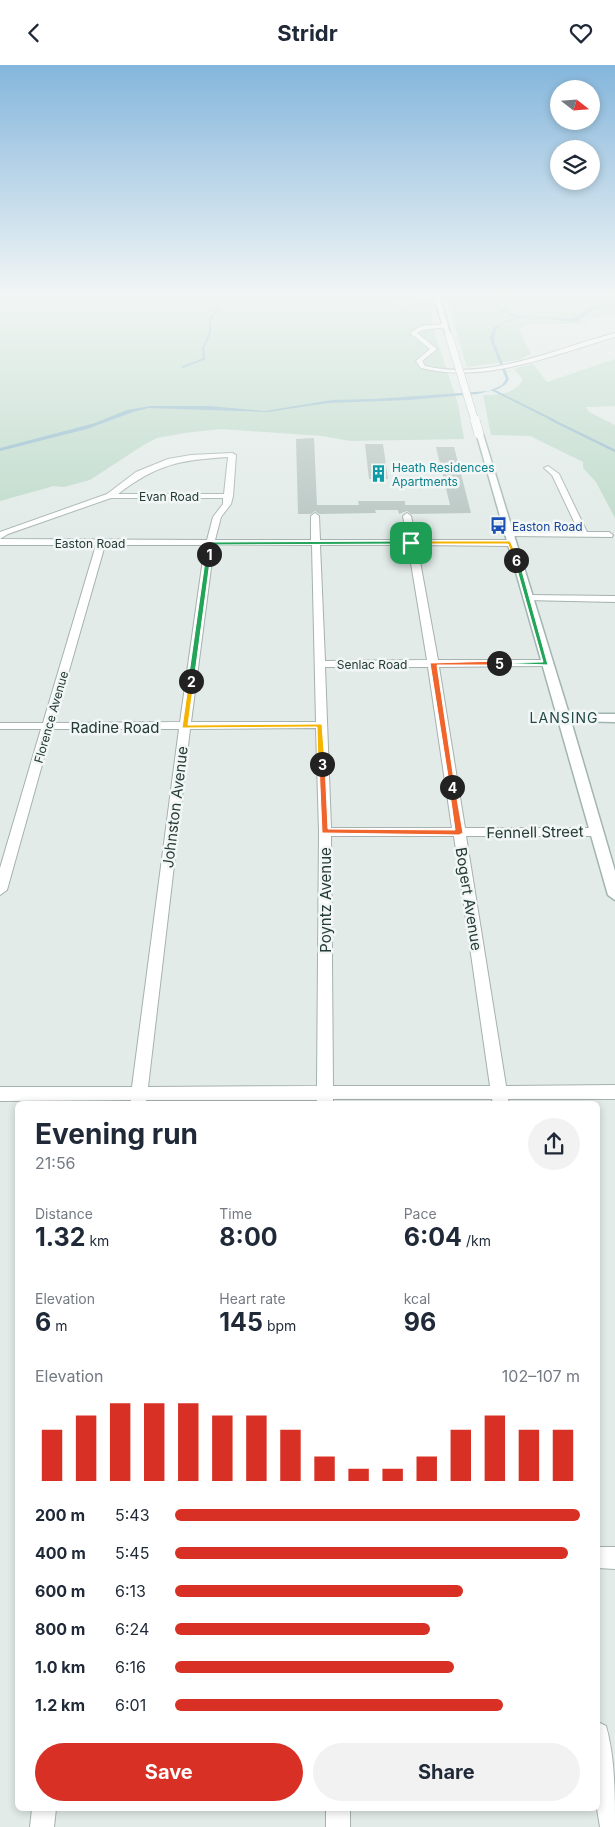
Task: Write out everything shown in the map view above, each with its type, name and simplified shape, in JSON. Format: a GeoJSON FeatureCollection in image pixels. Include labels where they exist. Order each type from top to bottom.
{"type":"FeatureCollection","features":[{"type":"Feature","properties":{"kind":"main road"},"geometry":{"type":"LineString","coordinates":[[461,376],[546,663],[564,717],[615,895]]}},
{"type":"Feature","properties":{"kind":"main road"},"geometry":{"type":"LineString","coordinates":[[564,717],[615,717]]}},
{"type":"Feature","properties":{"kind":"street","name":"Johnston Avenue"},"geometry":{"type":"LineString","coordinates":[[110,496],[140,474],[171,461],[191,457],[232,455],[228,504],[217,517],[210,543],[184,727],[139,1099]]}},
{"type":"Feature","properties":{"kind":"street"},"geometry":{"type":"LineString","coordinates":[[548,468],[555,474],[584,534]]}},
{"type":"Feature","properties":{"kind":"street","name":"Evan Road"},"geometry":{"type":"LineString","coordinates":[[110,496],[229,496]]}},
{"type":"Feature","properties":{"kind":"street"},"geometry":{"type":"LineString","coordinates":[[0,536],[5,532],[110,496]]}},
{"type":"Feature","properties":{"kind":"street","name":"Poyntz Avenue"},"geometry":{"type":"LineString","coordinates":[[315,516],[324,832],[325,1099]]}},
{"type":"Feature","properties":{"kind":"street","name":"Bogert Avenue"},"geometry":{"type":"LineString","coordinates":[[407,516],[433,663],[500,1098]]}},
{"type":"Feature","properties":{"kind":"street","name":"Easton Road"},"geometry":{"type":"LineString","coordinates":[[0,542],[411,543],[584,534],[609,535]]}},
{"type":"Feature","properties":{"kind":"street","name":"Florence Avenue"},"geometry":{"type":"LineString","coordinates":[[0,890],[101,543]]}},
{"type":"Feature","properties":{"kind":"street"},"geometry":{"type":"LineString","coordinates":[[528,598],[615,599]]}},
{"type":"Feature","properties":{"kind":"street","name":"Senlac Road"},"geometry":{"type":"LineString","coordinates":[[318,664],[546,663]]}},
{"type":"Feature","properties":{"kind":"street","name":"Radine Road"},"geometry":{"type":"LineString","coordinates":[[0,726],[184,727],[320,725]]}},
{"type":"Feature","properties":{"kind":"street","name":"Fennell Street"},"geometry":{"type":"LineString","coordinates":[[324,832],[596,832]]}},
{"type":"Feature","properties":{"kind":"street"},"geometry":{"type":"LineString","coordinates":[[0,1094],[139,1099],[325,1099],[500,1098],[615,1092]]}},
{"type":"Feature","properties":{"kind":"street"},"geometry":{"type":"LineString","coordinates":[[600,1558],[615,1558]]}},
{"type":"Feature","properties":{"kind":"street"},"geometry":{"type":"LineString","coordinates":[[600,1748],[612,1827]]}},
{"type":"Feature","properties":{"kind":"street"},"geometry":{"type":"LineString","coordinates":[[42,1827],[44,1811]]}},
{"type":"Feature","properties":{"kind":"street"},"geometry":{"type":"LineString","coordinates":[[338,1811],[338,1827]]}},
{"type":"Feature","properties":{"kind":"green space"},"geometry":{"type":"Polygon","coordinates":[[[0,376],[449,376],[458,404],[464,439],[350,441],[322,436],[221,429],[185,433],[157,438],[90,480],[64,487],[54,486],[0,501],[0,376]]]}},
{"type":"Feature","properties":{"kind":"green space"},"geometry":{"type":"Polygon","coordinates":[[[520,376],[543,376],[547,382],[564,376],[615,376],[615,406],[586,407],[589,412],[615,425],[615,518],[596,482],[583,468],[583,462],[530,436],[491,435],[483,395],[511,391],[523,380],[520,376]]]}},
{"type":"Feature","properties":{"kind":"water"},"geometry":{"type":"Polygon","coordinates":[[[505,376],[508,376],[509,379],[506,384],[498,389],[477,394],[409,400],[328,403],[268,412],[149,408],[87,429],[0,451],[0,448],[95,423],[127,410],[150,406],[209,406],[265,411],[332,400],[489,391],[502,385],[506,379],[505,376]]]}},
{"type":"Feature","properties":{"kind":"building","name":"Heath Residences Apartments"},"geometry":{"type":"Polygon","coordinates":[[[314,438],[317,505],[359,505],[358,501],[405,501],[405,505],[450,505],[436,447],[454,447],[471,513],[411,514],[407,511],[399,514],[398,510],[375,510],[376,513],[319,514],[315,511],[311,514],[298,514],[296,439],[314,438]]]}},
{"type":"Feature","properties":{"kind":"building"},"geometry":{"type":"Polygon","coordinates":[[[365,444],[383,444],[388,479],[369,479],[365,444]]]}},
{"type":"Feature","properties":{"kind":"waterway"},"geometry":{"type":"LineString","coordinates":[[493,390],[555,421]]}},
{"type":"Feature","properties":{"kind":"waterway"},"geometry":{"type":"LineString","coordinates":[[552,420],[615,451]]}},
{"type":"Feature","properties":{"kind":"place","name":"Heath Residences Apartments"},"geometry":{"type":"Point","coordinates":[378,474]}},
{"type":"Feature","properties":{"kind":"place","name":"Easton Road"},"geometry":{"type":"Point","coordinates":[498,526]}},
{"type":"Feature","properties":{"kind":"district","name":"LANSING"},"geometry":{"type":"Point","coordinates":[564,717]}},
{"type":"Feature","properties":{"kind":"route"},"geometry":{"type":"LineString","coordinates":[[210,543],[411,543],[510,543],[546,663],[433,663],[459,833],[324,832],[320,725],[184,727],[210,543]]}}]}
